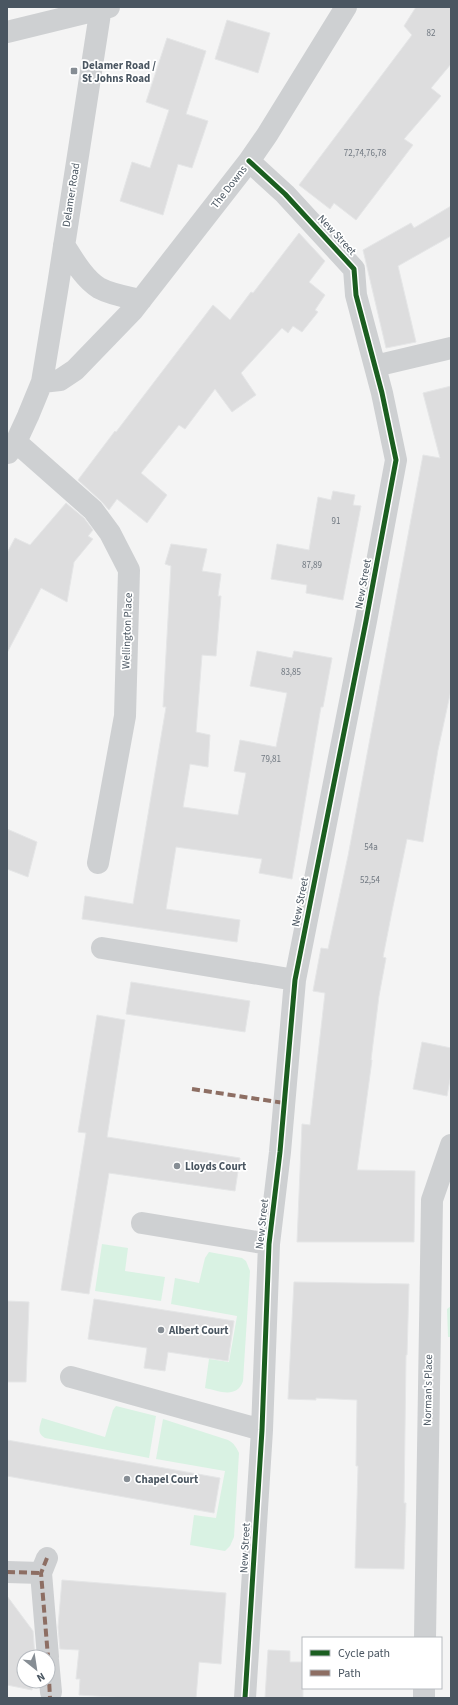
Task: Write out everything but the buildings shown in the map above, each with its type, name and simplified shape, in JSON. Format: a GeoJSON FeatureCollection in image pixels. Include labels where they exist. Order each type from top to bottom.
{"type":"FeatureCollection","features":[{"type":"Feature","properties":{"kind":"street","name":"The Downs"},"geometry":{"type":"LineString","coordinates":[[42,382],[60,380],[75,370],[141,300],[268,135],[346,7]]}},
{"type":"Feature","properties":{"kind":"street"},"geometry":{"type":"LineString","coordinates":[[7,32],[103,8]]}},
{"type":"Feature","properties":{"kind":"street","name":"Delamer Road"},"geometry":{"type":"LineString","coordinates":[[42,382],[103,8]]}},
{"type":"Feature","properties":{"kind":"street","name":"New Street"},"geometry":{"type":"LineString","coordinates":[[246,1698],[262,1430],[269,1244],[280,1145],[295,980],[366,621],[396,460],[375,366],[356,295],[354,269],[285,194],[249,161]]}},
{"type":"Feature","properties":{"kind":"street"},"geometry":{"type":"LineString","coordinates":[[64,245],[80,270],[98,287],[116,295],[141,300]]}},
{"type":"Feature","properties":{"kind":"street"},"geometry":{"type":"LineString","coordinates":[[375,366],[451,348]]}},
{"type":"Feature","properties":{"kind":"street"},"geometry":{"type":"LineString","coordinates":[[11,448],[28,416],[42,382]]}},
{"type":"Feature","properties":{"kind":"street","name":"Wellington Place"},"geometry":{"type":"LineString","coordinates":[[11,448],[93,510],[110,533],[129,570],[125,716],[98,863]]}},
{"type":"Feature","properties":{"kind":"street"},"geometry":{"type":"LineString","coordinates":[[102,948],[295,980]]}},
{"type":"Feature","properties":{"kind":"street","name":"Norman's Place"},"geometry":{"type":"LineString","coordinates":[[425,1637],[432,1200],[447,1165],[451,1145]]}},
{"type":"Feature","properties":{"kind":"street"},"geometry":{"type":"LineString","coordinates":[[142,1222],[269,1244]]}},
{"type":"Feature","properties":{"kind":"street"},"geometry":{"type":"LineString","coordinates":[[71,1377],[262,1430]]}},
{"type":"Feature","properties":{"kind":"street"},"geometry":{"type":"LineString","coordinates":[[7,1572],[44,1565],[48,1649]]}},
{"type":"Feature","properties":{"kind":"green space"},"geometry":{"type":"Polygon","coordinates":[[[102,1244],[128,1248],[125,1271],[165,1277],[161,1301],[95,1291],[102,1244]]]}},
{"type":"Feature","properties":{"kind":"green space"},"geometry":{"type":"Polygon","coordinates":[[[209,1252],[242,1258],[246,1261],[250,1271],[243,1381],[240,1387],[232,1392],[222,1392],[205,1388],[209,1359],[229,1362],[237,1316],[171,1304],[175,1278],[199,1283],[205,1258],[209,1252]]]}},
{"type":"Feature","properties":{"kind":"green space"},"geometry":{"type":"Polygon","coordinates":[[[451,1306],[451,1337],[448,1337],[447,1309],[451,1306]]]}},
{"type":"Feature","properties":{"kind":"green space"},"geometry":{"type":"Polygon","coordinates":[[[116,1406],[156,1416],[149,1458],[45,1438],[40,1434],[42,1418],[105,1437],[113,1410],[116,1406]]]}},
{"type":"Feature","properties":{"kind":"green space"},"geometry":{"type":"Polygon","coordinates":[[[163,1419],[228,1440],[235,1445],[239,1453],[234,1537],[230,1546],[225,1551],[190,1545],[194,1515],[216,1518],[225,1471],[156,1459],[163,1419]]]}},
{"type":"Feature","properties":{"kind":"marked path"},"geometry":{"type":"LineString","coordinates":[[192,1089],[284,1103]]}},
{"type":"Feature","properties":{"kind":"marked path"},"geometry":{"type":"LineString","coordinates":[[47,1558],[41,1573],[47,1649]]}},
{"type":"Feature","properties":{"kind":"marked path"},"geometry":{"type":"LineString","coordinates":[[7,1572],[41,1573]]}},
{"type":"Feature","properties":{"kind":"marked path"},"geometry":{"type":"LineString","coordinates":[[50,1689],[50,1698]]}},
{"type":"Feature","properties":{"kind":"cycle path"},"geometry":{"type":"LineString","coordinates":[[245,1698],[262,1430],[269,1244],[280,1152],[295,980],[366,621],[396,460],[382,393],[356,295],[354,269],[285,194],[249,161]]}},
{"type":"Feature","properties":{"kind":"place","name":"Delamer Road / St Johns Road"},"geometry":{"type":"Point","coordinates":[74,71]}},
{"type":"Feature","properties":{"kind":"place","name":"Lloyds Court"},"geometry":{"type":"Point","coordinates":[177,1166]}},
{"type":"Feature","properties":{"kind":"place","name":"Albert Court"},"geometry":{"type":"Point","coordinates":[161,1330]}},
{"type":"Feature","properties":{"kind":"place","name":"Chapel Court"},"geometry":{"type":"Point","coordinates":[127,1479]}}]}
